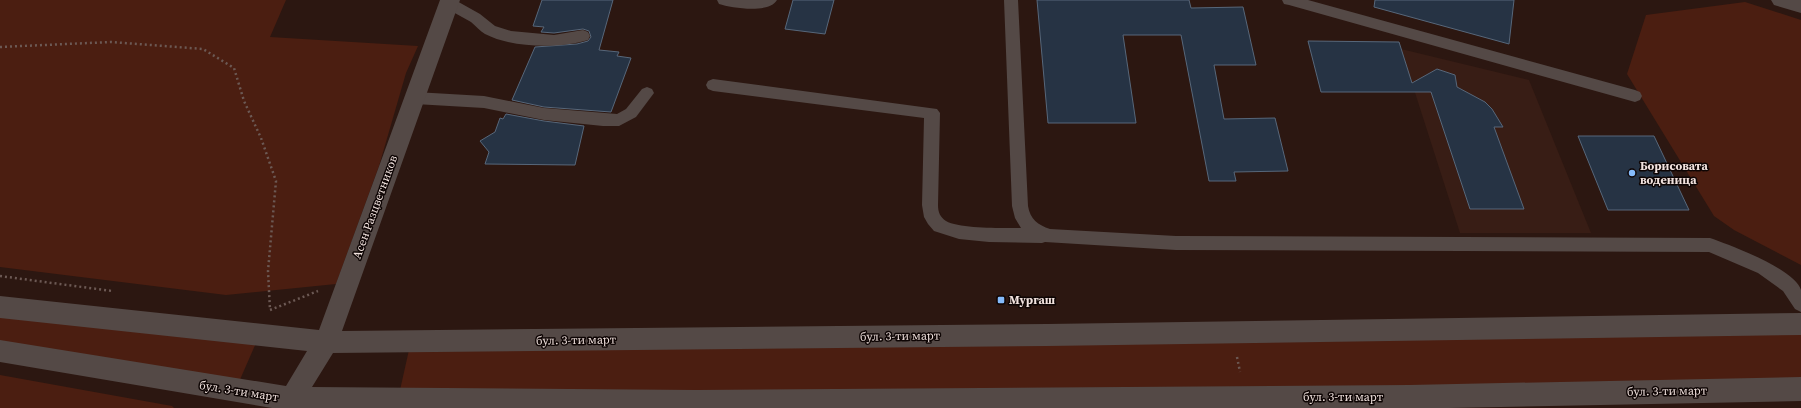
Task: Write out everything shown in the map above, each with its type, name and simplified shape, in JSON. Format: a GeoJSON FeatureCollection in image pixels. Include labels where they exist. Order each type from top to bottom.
{"type":"FeatureCollection","features":[{"type":"Feature","properties":{"kind":"street"},"geometry":{"type":"LineString","coordinates":[[1781,0],[1801,6]]}},
{"type":"Feature","properties":{"kind":"street","name":"Асен Разцветников"},"geometry":{"type":"LineString","coordinates":[[290,403],[326,342],[450,1]]}},
{"type":"Feature","properties":{"kind":"street","name":"бул. 3-ти март"},"geometry":{"type":"LineString","coordinates":[[0,307],[326,342],[1801,324]]}},
{"type":"Feature","properties":{"kind":"street","name":"бул. 3-ти март"},"geometry":{"type":"LineString","coordinates":[[0,351],[235,391],[290,403],[696,405],[1408,397],[1801,389]]}},
{"type":"Feature","properties":{"kind":"lane"},"geometry":{"type":"LineString","coordinates":[[724,0],[746,4],[769,2],[770,0]]}},
{"type":"Feature","properties":{"kind":"lane"},"geometry":{"type":"LineString","coordinates":[[1011,0],[1021,215],[1031,230],[1050,236]]}},
{"type":"Feature","properties":{"kind":"lane"},"geometry":{"type":"LineString","coordinates":[[1289,0],[1635,96]]}},
{"type":"Feature","properties":{"kind":"lane"},"geometry":{"type":"LineString","coordinates":[[450,1],[490,30],[511,37],[554,41],[584,36]]}},
{"type":"Feature","properties":{"kind":"lane"},"geometry":{"type":"LineString","coordinates":[[713,85],[932,113],[930,213],[939,226],[956,232],[1176,243],[1710,246],[1764,268],[1789,286],[1801,304]]}},
{"type":"Feature","properties":{"kind":"lane"},"geometry":{"type":"LineString","coordinates":[[415,98],[484,102],[544,114],[603,120],[619,120],[631,113],[647,93]]}},
{"type":"Feature","properties":{"kind":"path"},"geometry":{"type":"LineString","coordinates":[[0,47],[111,42],[203,49],[234,68],[244,101],[261,138],[276,181],[268,271],[270,310]]}},
{"type":"Feature","properties":{"kind":"path"},"geometry":{"type":"LineString","coordinates":[[0,276],[114,291]]}},
{"type":"Feature","properties":{"kind":"path"},"geometry":{"type":"LineString","coordinates":[[262,309],[270,310],[316,291],[345,290]]}},
{"type":"Feature","properties":{"kind":"path"},"geometry":{"type":"LineString","coordinates":[[1232,332],[1245,398]]}},
{"type":"Feature","properties":{"kind":"shaded area"},"geometry":{"type":"Polygon","coordinates":[[[0,0],[286,0],[270,37],[418,46],[406,73],[379,166],[336,284],[226,295],[0,267],[0,0]]]}},
{"type":"Feature","properties":{"kind":"shaded area"},"geometry":{"type":"Polygon","coordinates":[[[1745,2],[1801,20],[1801,265],[1734,230],[1714,216],[1627,74],[1646,15],[1745,2]]]}},
{"type":"Feature","properties":{"kind":"shaded area"},"geometry":{"type":"Polygon","coordinates":[[[1401,49],[1529,80],[1591,233],[1460,233],[1401,49]]]}},
{"type":"Feature","properties":{"kind":"shaded area"},"geometry":{"type":"Polygon","coordinates":[[[0,307],[260,334],[235,391],[0,347],[0,307]]]}},
{"type":"Feature","properties":{"kind":"shaded area"},"geometry":{"type":"Polygon","coordinates":[[[1801,324],[1801,387],[398,399],[411,341],[1801,324]]]}},
{"type":"Feature","properties":{"kind":"shaded area"},"geometry":{"type":"Polygon","coordinates":[[[0,375],[172,406],[174,408],[0,408],[0,375]]]}},
{"type":"Feature","properties":{"kind":"building"},"geometry":{"type":"Polygon","coordinates":[[[542,0],[613,0],[599,50],[619,52],[617,56],[631,58],[611,112],[544,107],[512,100],[535,47],[577,44],[588,41],[591,37],[589,31],[583,29],[554,33],[541,32],[544,27],[533,26],[542,0]]]}},
{"type":"Feature","properties":{"kind":"building"},"geometry":{"type":"Polygon","coordinates":[[[793,0],[834,0],[825,34],[785,29],[793,0]]]}},
{"type":"Feature","properties":{"kind":"building"},"geometry":{"type":"Polygon","coordinates":[[[1037,0],[1189,0],[1191,8],[1243,7],[1256,65],[1214,65],[1224,119],[1275,118],[1288,171],[1234,172],[1236,181],[1209,181],[1181,35],[1123,35],[1136,123],[1048,123],[1037,0]]]}},
{"type":"Feature","properties":{"kind":"building"},"geometry":{"type":"Polygon","coordinates":[[[1375,0],[1514,0],[1509,44],[1374,7],[1375,0]]]}},
{"type":"Feature","properties":{"kind":"building"},"geometry":{"type":"Polygon","coordinates":[[[1308,41],[1399,42],[1412,83],[1437,69],[1455,75],[1457,87],[1485,102],[1492,109],[1503,127],[1494,127],[1524,209],[1470,209],[1431,92],[1321,92],[1308,41]]]}},
{"type":"Feature","properties":{"kind":"building"},"geometry":{"type":"Polygon","coordinates":[[[506,114],[584,126],[575,165],[485,164],[489,152],[480,141],[495,132],[500,118],[503,119],[506,114]]]}},
{"type":"Feature","properties":{"kind":"building","name":"Борисовата воденица"},"geometry":{"type":"Polygon","coordinates":[[[1578,136],[1654,136],[1689,210],[1608,210],[1578,136]]]}},
{"type":"Feature","properties":{"kind":"place","name":"Борисовата воденица"},"geometry":{"type":"Point","coordinates":[1632,173]}},
{"type":"Feature","properties":{"kind":"place","name":"Мургаш"},"geometry":{"type":"Point","coordinates":[1001,300]}}]}
